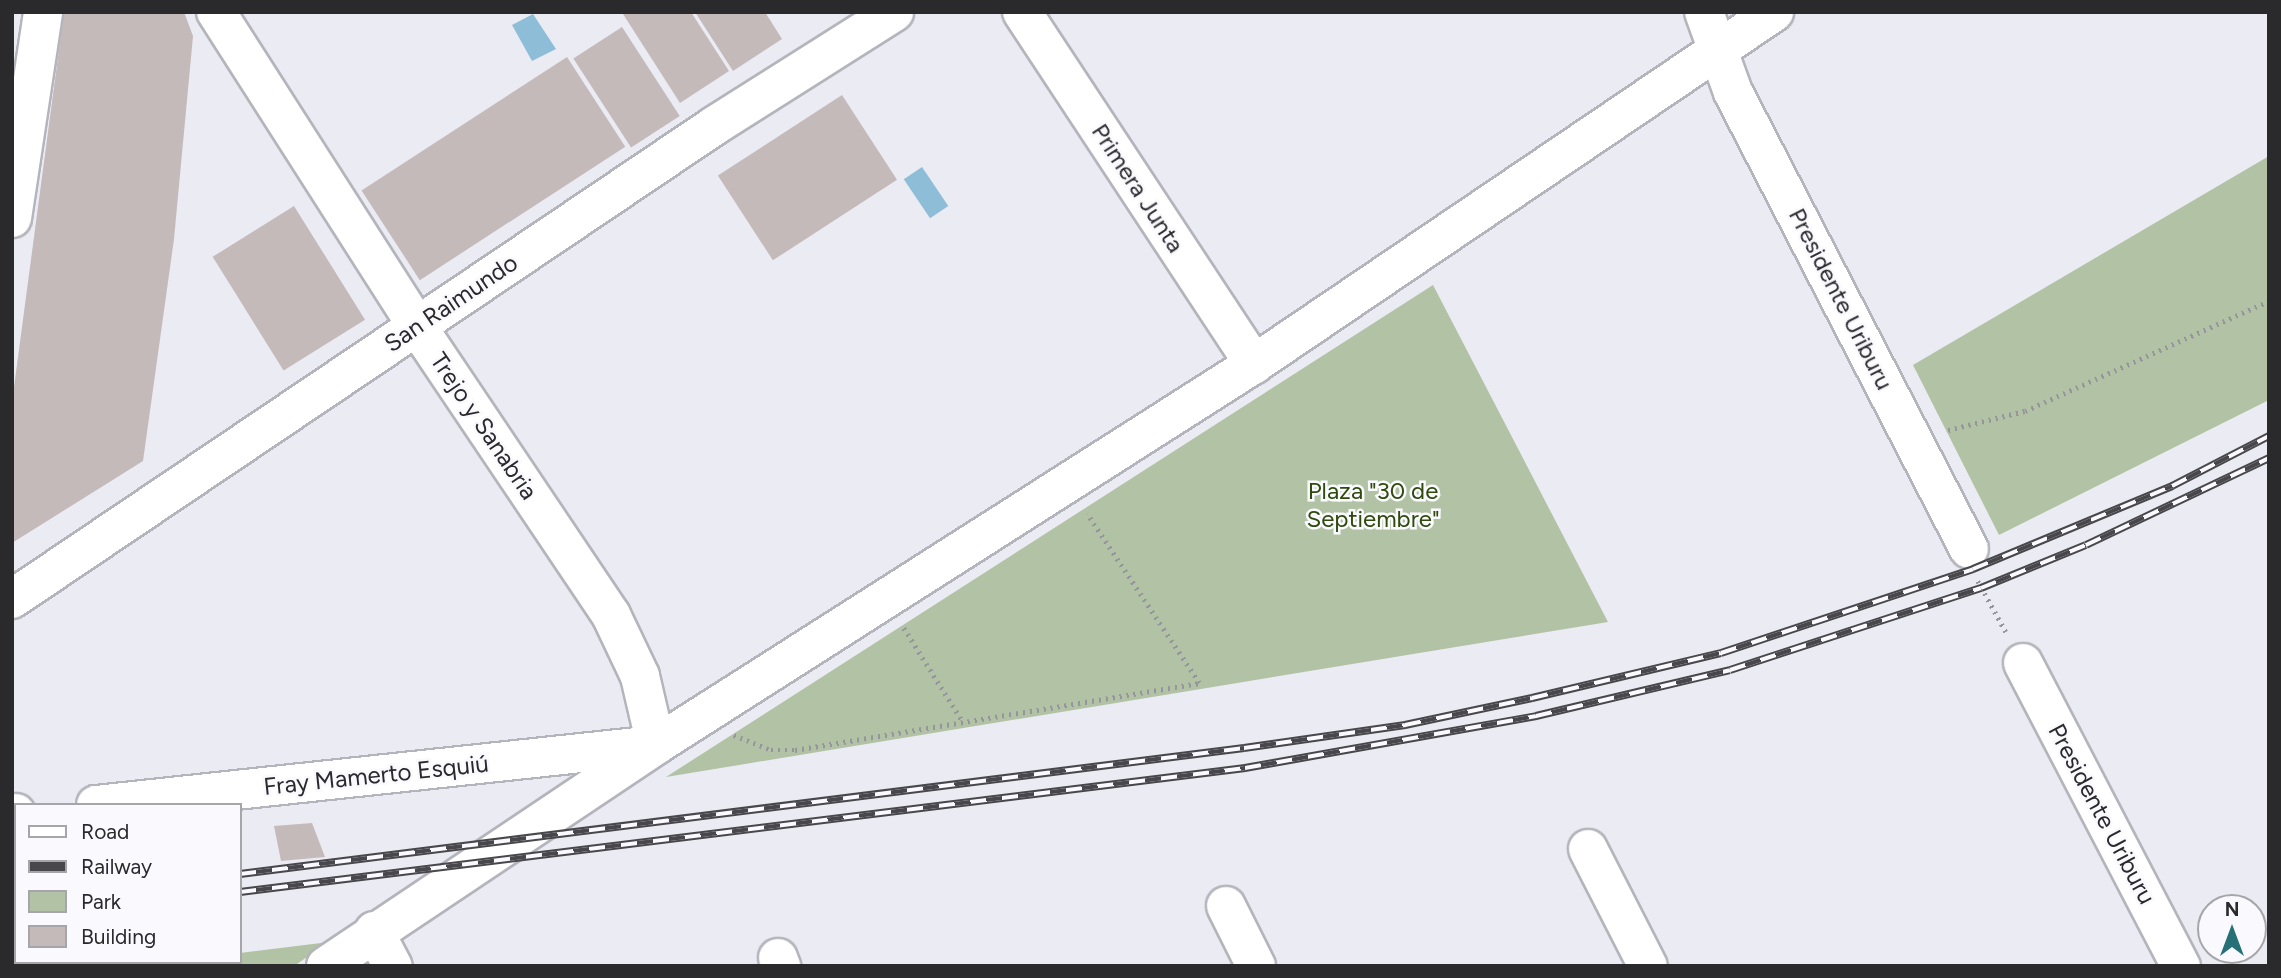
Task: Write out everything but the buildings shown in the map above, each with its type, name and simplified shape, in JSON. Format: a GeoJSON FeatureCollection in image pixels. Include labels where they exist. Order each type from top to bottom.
{"type":"FeatureCollection","features":[{"type":"Feature","properties":{"kind":"street"},"geometry":{"type":"LineString","coordinates":[[14,196],[43,12]]}},
{"type":"Feature","properties":{"kind":"street","name":"Trejo y Sanabria"},"geometry":{"type":"LineString","coordinates":[[216,12],[417,326],[611,615],[640,676],[656,746]]}},
{"type":"Feature","properties":{"kind":"street","name":"San Raimundo"},"geometry":{"type":"LineString","coordinates":[[12,599],[417,326],[894,12]]}},
{"type":"Feature","properties":{"kind":"street","name":"Primera Junta"},"geometry":{"type":"LineString","coordinates":[[1022,12],[1254,365]]}},
{"type":"Feature","properties":{"kind":"street","name":"Presidente Uriburu"},"geometry":{"type":"LineString","coordinates":[[1704,12],[1733,92],[1969,549]]}},
{"type":"Feature","properties":{"kind":"street"},"geometry":{"type":"LineString","coordinates":[[326,966],[713,709],[1254,365],[1717,48],[1774,12]]}},
{"type":"Feature","properties":{"kind":"street","name":"Presidente Uriburu"},"geometry":{"type":"LineString","coordinates":[[2023,663],[2181,966]]}},
{"type":"Feature","properties":{"kind":"street","name":"Fray Mamerto Esquiú"},"geometry":{"type":"LineString","coordinates":[[115,803],[656,746]]}},
{"type":"Feature","properties":{"kind":"street"},"geometry":{"type":"LineString","coordinates":[[1588,849],[1648,966]]}},
{"type":"Feature","properties":{"kind":"street"},"geometry":{"type":"LineString","coordinates":[[1226,906],[1256,966]]}},
{"type":"Feature","properties":{"kind":"street"},"geometry":{"type":"LineString","coordinates":[[374,932],[393,966]]}},
{"type":"Feature","properties":{"kind":"path"},"geometry":{"type":"LineString","coordinates":[[1913,439],[2025,411],[2269,301]]}},
{"type":"Feature","properties":{"kind":"path"},"geometry":{"type":"LineString","coordinates":[[713,709],[738,740],[771,750],[1199,683],[1067,484]]}},
{"type":"Feature","properties":{"kind":"path"},"geometry":{"type":"LineString","coordinates":[[1969,549],[1981,588],[2023,663]]}},
{"type":"Feature","properties":{"kind":"path"},"geometry":{"type":"LineString","coordinates":[[886,599],[963,722]]}},
{"type":"Feature","properties":{"kind":"green space"},"geometry":{"type":"Polygon","coordinates":[[[2269,156],[2269,400],[1999,535],[1913,365],[2269,156]]]}},
{"type":"Feature","properties":{"kind":"green space","name":"Plaza \"30 de Septiembre\""},"geometry":{"type":"Polygon","coordinates":[[[1433,285],[1608,622],[666,777],[1433,285]]]}},
{"type":"Feature","properties":{"kind":"green space"},"geometry":{"type":"Polygon","coordinates":[[[329,942],[294,966],[132,966],[242,964],[242,953],[329,942]]]}},
{"type":"Feature","properties":{"kind":"water"},"geometry":{"type":"Polygon","coordinates":[[[533,14],[556,49],[532,61],[512,25],[533,14]]]}},
{"type":"Feature","properties":{"kind":"water"},"geometry":{"type":"Polygon","coordinates":[[[922,167],[948,206],[930,218],[904,179],[922,167]]]}},
{"type":"Feature","properties":{"kind":"railway"},"geometry":{"type":"LineString","coordinates":[[242,874],[1244,748],[1405,725],[1532,698],[1721,653],[1973,569],[2172,486],[2269,436]]}},
{"type":"Feature","properties":{"kind":"railway"},"geometry":{"type":"LineString","coordinates":[[242,892],[1245,768],[1536,716],[1730,670],[1981,588],[2086,545],[2269,458]]}}]}
